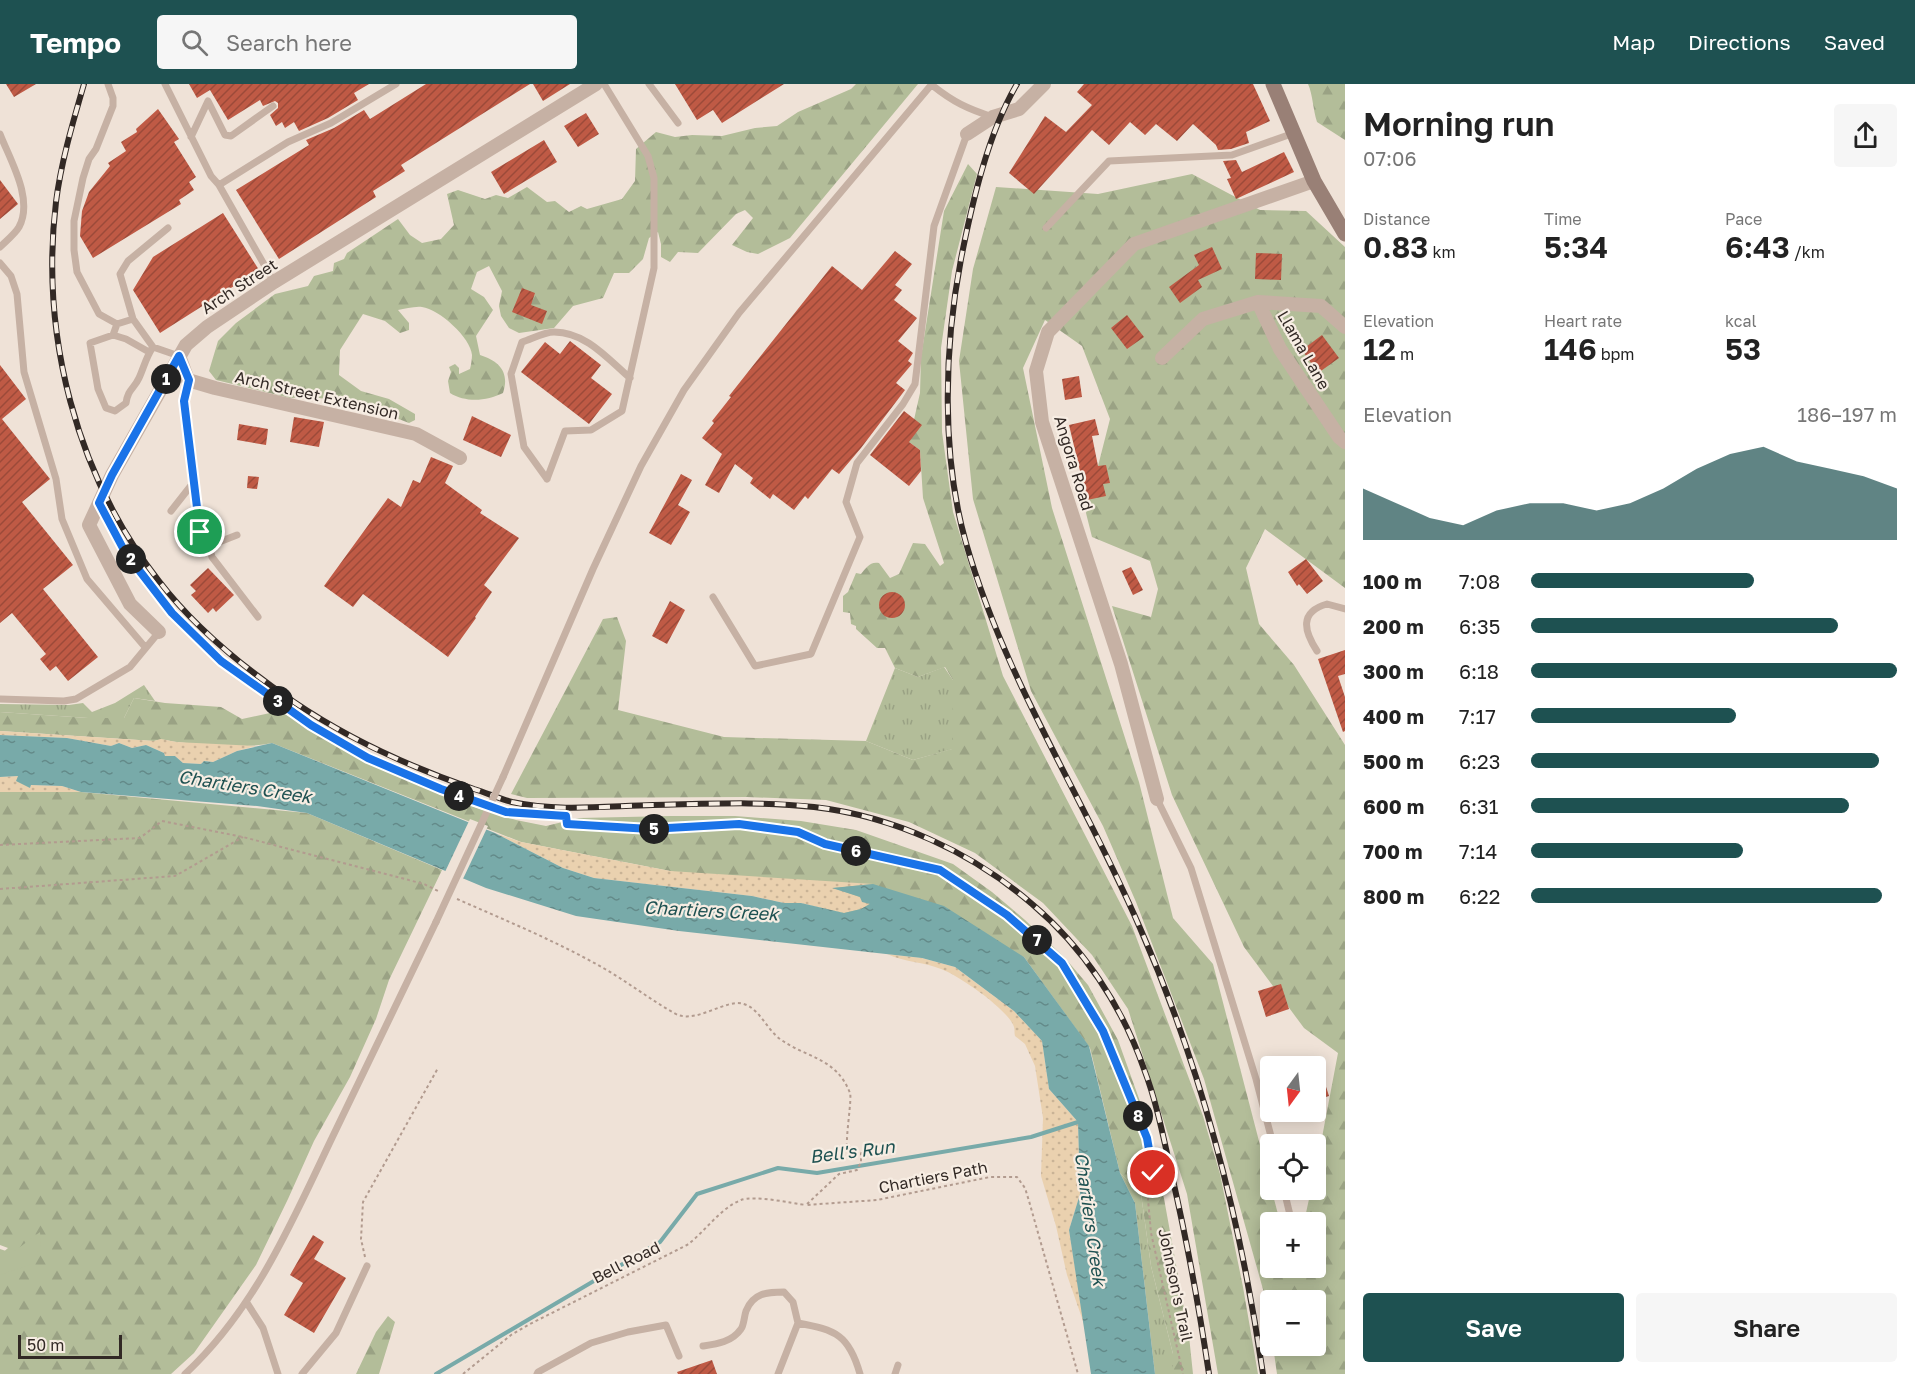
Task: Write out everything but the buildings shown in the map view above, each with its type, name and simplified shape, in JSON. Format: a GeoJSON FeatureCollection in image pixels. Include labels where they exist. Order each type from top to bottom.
{"type":"FeatureCollection","features":[{"type":"Feature","properties":{"kind":"street","name":"Arch Street"},"geometry":{"type":"LineString","coordinates":[[159,632],[130,604],[89,525],[112,475],[186,345],[207,327],[274,282],[596,84]]}},
{"type":"Feature","properties":{"kind":"street"},"geometry":{"type":"LineString","coordinates":[[967,134],[993,117],[1019,109],[1044,84]]}},
{"type":"Feature","properties":{"kind":"street"},"geometry":{"type":"LineString","coordinates":[[1273,84],[1314,181],[1345,234]]}},
{"type":"Feature","properties":{"kind":"street","name":"Angora Road"},"geometry":{"type":"LineString","coordinates":[[1157,799],[1121,664],[1042,422],[1036,371],[1048,332],[1134,244],[1314,181]]}},
{"type":"Feature","properties":{"kind":"street","name":"Llama Lane"},"geometry":{"type":"LineString","coordinates":[[1162,358],[1203,319],[1258,302],[1322,306],[1345,327]]}},
{"type":"Feature","properties":{"kind":"street","name":"Llama Lane"},"geometry":{"type":"LineString","coordinates":[[1258,302],[1280,349],[1339,437],[1345,442]]}},
{"type":"Feature","properties":{"kind":"street"},"geometry":{"type":"LineString","coordinates":[[179,356],[189,380]]}},
{"type":"Feature","properties":{"kind":"street","name":"Arch Street Extension"},"geometry":{"type":"LineString","coordinates":[[189,380],[416,434],[460,458]]}},
{"type":"Feature","properties":{"kind":"lane"},"geometry":{"type":"LineString","coordinates":[[108,84],[113,106],[83,178],[74,221],[74,250],[77,272],[99,314],[117,324],[133,319]]}},
{"type":"Feature","properties":{"kind":"lane"},"geometry":{"type":"LineString","coordinates":[[165,84],[211,176],[219,185],[274,282]]}},
{"type":"Feature","properties":{"kind":"lane"},"geometry":{"type":"LineString","coordinates":[[219,185],[288,142],[331,123],[396,84]]}},
{"type":"Feature","properties":{"kind":"lane"},"geometry":{"type":"LineString","coordinates":[[604,84],[648,156],[654,178],[654,268],[630,378],[622,411],[591,430],[565,430],[547,479],[524,447],[510,374],[522,342],[553,332],[575,336],[593,345],[630,378]]}},
{"type":"Feature","properties":{"kind":"lane"},"geometry":{"type":"LineString","coordinates":[[650,84],[678,123]]}},
{"type":"Feature","properties":{"kind":"lane"},"geometry":{"type":"LineString","coordinates":[[184,1374],[200,1360],[247,1303],[277,1254],[503,777],[636,476],[684,390],[739,313],[932,84],[950,99],[993,117]]}},
{"type":"Feature","properties":{"kind":"lane"},"geometry":{"type":"LineString","coordinates":[[191,137],[208,101],[225,135],[231,136],[273,106]]}},
{"type":"Feature","properties":{"kind":"lane"},"geometry":{"type":"LineString","coordinates":[[1046,228],[1109,161],[1232,155],[1294,133]]}},
{"type":"Feature","properties":{"kind":"lane"},"geometry":{"type":"LineString","coordinates":[[0,134],[24,196],[25,210],[19,228],[0,248]]}},
{"type":"Feature","properties":{"kind":"lane"},"geometry":{"type":"LineString","coordinates":[[713,597],[755,666],[811,654],[860,537],[846,502],[857,463],[903,404],[915,384],[934,226],[967,134]]}},
{"type":"Feature","properties":{"kind":"lane"},"geometry":{"type":"LineString","coordinates":[[151,350],[133,319],[120,274],[128,261],[168,228]]}},
{"type":"Feature","properties":{"kind":"lane"},"geometry":{"type":"LineString","coordinates":[[0,263],[11,276],[18,294],[24,372],[56,479],[62,519],[87,579],[146,648]]}},
{"type":"Feature","properties":{"kind":"lane"},"geometry":{"type":"LineString","coordinates":[[113,334],[117,324]]}},
{"type":"Feature","properties":{"kind":"lane"},"geometry":{"type":"LineString","coordinates":[[151,350],[138,381],[128,392],[126,403],[115,411],[106,408],[99,389],[90,343],[113,334],[151,350],[179,356]]}},
{"type":"Feature","properties":{"kind":"lane"},"geometry":{"type":"LineString","coordinates":[[189,380],[184,401],[200,532],[209,546],[212,557],[258,617]]}},
{"type":"Feature","properties":{"kind":"lane"},"geometry":{"type":"LineString","coordinates":[[171,511],[193,483]]}},
{"type":"Feature","properties":{"kind":"lane"},"geometry":{"type":"LineString","coordinates":[[209,546],[237,535]]}},
{"type":"Feature","properties":{"kind":"lane"},"geometry":{"type":"LineString","coordinates":[[1317,651],[1309,638],[1305,624],[1309,614],[1327,604],[1345,609]]}},
{"type":"Feature","properties":{"kind":"lane"},"geometry":{"type":"LineString","coordinates":[[0,699],[64,701],[76,699],[130,667],[159,632]]}},
{"type":"Feature","properties":{"kind":"lane"},"geometry":{"type":"LineString","coordinates":[[1157,799],[1191,868],[1256,1078],[1270,1134]]}},
{"type":"Feature","properties":{"kind":"lane"},"geometry":{"type":"LineString","coordinates":[[302,1374],[336,1333],[368,1266]]}},
{"type":"Feature","properties":{"kind":"lane"},"geometry":{"type":"LineString","coordinates":[[703,1346],[725,1343],[741,1329],[747,1310],[754,1298],[768,1292],[784,1292],[793,1302],[798,1323],[778,1374]]}},
{"type":"Feature","properties":{"kind":"lane"},"geometry":{"type":"LineString","coordinates":[[247,1303],[263,1328],[278,1374]]}},
{"type":"Feature","properties":{"kind":"lane"},"geometry":{"type":"LineString","coordinates":[[798,1323],[827,1329],[847,1343],[860,1374]]}},
{"type":"Feature","properties":{"kind":"lane"},"geometry":{"type":"LineString","coordinates":[[537,1374],[591,1343],[628,1332],[666,1325],[679,1356]]}},
{"type":"Feature","properties":{"kind":"lane"},"geometry":{"type":"LineString","coordinates":[[896,1374],[898,1365]]}},
{"type":"Feature","properties":{"kind":"path"},"geometry":{"type":"LineString","coordinates":[[99,503],[125,552],[165,604],[221,661],[311,725],[368,758],[441,789],[484,804]]}},
{"type":"Feature","properties":{"kind":"path","name":"Johnson's Trail"},"geometry":{"type":"LineString","coordinates":[[495,808],[506,812],[566,816],[567,824],[650,829],[739,824],[798,832],[825,844],[940,870],[1007,915],[1062,963],[1103,1031],[1147,1138],[1153,1173],[1148,1199],[1151,1233],[1182,1374]]}},
{"type":"Feature","properties":{"kind":"path"},"geometry":{"type":"LineString","coordinates":[[0,845],[140,838],[162,821],[243,837],[424,884],[444,893]]}},
{"type":"Feature","properties":{"kind":"path"},"geometry":{"type":"LineString","coordinates":[[0,889],[175,876],[243,837]]}},
{"type":"Feature","properties":{"kind":"path"},"geometry":{"type":"LineString","coordinates":[[455,898],[547,938],[606,969],[677,1015],[695,1016],[736,1003],[748,1005],[780,1039],[829,1064],[844,1080],[852,1095],[846,1137],[847,1146],[861,1153],[861,1162],[857,1170],[839,1174],[806,1205]]}},
{"type":"Feature","properties":{"kind":"path"},"geometry":{"type":"LineString","coordinates":[[368,1266],[361,1239],[363,1202],[438,1068]]}},
{"type":"Feature","properties":{"kind":"path","name":"Chartiers Path"},"geometry":{"type":"LineString","coordinates":[[806,1205],[877,1200],[990,1177],[1017,1177],[1029,1201],[1078,1374]]}},
{"type":"Feature","properties":{"kind":"path","name":"Bell Road"},"geometry":{"type":"LineString","coordinates":[[463,1374],[511,1335],[528,1325],[687,1245],[742,1199],[772,1200],[806,1205]]}},
{"type":"Feature","properties":{"kind":"green space"},"geometry":{"type":"Polygon","coordinates":[[[856,84],[918,84],[790,238],[758,254],[732,245],[753,218],[745,210],[736,214],[698,253],[678,252],[670,262],[661,257],[658,232],[649,238],[643,259],[629,273],[614,273],[603,298],[573,306],[554,328],[519,333],[509,328],[501,316],[499,306],[502,291],[489,266],[477,272],[471,289],[484,297],[493,310],[476,336],[480,355],[501,368],[505,379],[503,393],[490,398],[470,400],[450,393],[448,381],[451,372],[449,367],[455,364],[459,368],[459,374],[470,369],[472,355],[470,348],[453,325],[437,313],[422,307],[398,310],[409,323],[409,330],[400,333],[385,321],[363,314],[340,350],[339,375],[361,391],[389,399],[415,414],[415,420],[409,423],[363,402],[306,397],[290,398],[216,380],[209,371],[218,341],[236,323],[275,294],[308,286],[314,276],[333,271],[334,263],[344,259],[347,253],[398,219],[410,235],[422,243],[441,239],[454,225],[447,194],[458,190],[485,199],[496,195],[508,198],[527,187],[547,202],[555,201],[569,212],[581,206],[587,209],[622,199],[635,181],[636,149],[656,132],[675,137],[722,136],[755,128],[777,126],[798,112],[851,89],[856,84]]]}},
{"type":"Feature","properties":{"kind":"green space"},"geometry":{"type":"Polygon","coordinates":[[[1308,84],[1345,84],[1345,140],[1317,122],[1308,84]]]}},
{"type":"Feature","properties":{"kind":"green space"},"geometry":{"type":"Polygon","coordinates":[[[968,164],[977,174],[952,271],[941,348],[942,432],[953,512],[1003,676],[1132,926],[1203,1116],[1220,1174],[1258,1374],[1218,1374],[1187,1194],[1128,1009],[1092,955],[1043,903],[975,853],[909,822],[826,800],[747,797],[527,798],[511,794],[603,619],[617,617],[626,641],[618,710],[724,737],[866,741],[913,760],[952,749],[953,680],[945,667],[918,677],[895,668],[885,648],[877,648],[856,629],[856,626],[851,624],[850,613],[843,612],[843,596],[848,592],[856,573],[861,574],[873,563],[879,563],[890,578],[899,574],[913,543],[925,544],[940,566],[944,563],[923,498],[920,450],[909,442],[920,393],[921,357],[944,211],[968,164]]]}},
{"type":"Feature","properties":{"kind":"green space"},"geometry":{"type":"Polygon","coordinates":[[[1192,174],[1260,210],[1306,211],[1345,247],[1345,588],[1265,529],[1246,568],[1259,624],[1294,665],[1345,745],[1345,1374],[1277,1374],[1274,1356],[1326,1356],[1326,1290],[1263,1290],[1204,1079],[1136,902],[1103,826],[1031,691],[973,499],[959,361],[973,269],[996,187],[1098,194],[1192,174]],[[1045,320],[1023,368],[1052,508],[1139,782],[1173,918],[1213,964],[1260,1145],[1260,1200],[1274,1200],[1277,1212],[1260,1212],[1260,1278],[1326,1278],[1326,1212],[1306,1212],[1309,1200],[1326,1200],[1326,1134],[1323,1134],[1338,1053],[1304,1028],[1244,947],[1172,795],[1112,606],[1151,617],[1158,589],[1150,561],[1092,537],[1086,513],[1110,419],[1082,346],[1045,320]]]}},
{"type":"Feature","properties":{"kind":"green space"},"geometry":{"type":"Polygon","coordinates":[[[944,667],[953,680],[953,749],[913,760],[866,741],[895,668],[918,677],[944,667]]]}},
{"type":"Feature","properties":{"kind":"green space"},"geometry":{"type":"Polygon","coordinates":[[[144,685],[155,701],[134,698],[124,718],[0,712],[0,704],[69,705],[83,703],[92,712],[115,703],[144,685]]]}},
{"type":"Feature","properties":{"kind":"green space"},"geometry":{"type":"Polygon","coordinates":[[[134,698],[221,707],[242,719],[270,713],[283,713],[371,764],[468,805],[516,820],[546,826],[579,818],[671,816],[735,816],[801,821],[856,830],[953,864],[992,892],[1065,958],[1088,985],[1118,1040],[1147,1121],[1161,1182],[1189,1336],[1193,1374],[1173,1374],[1173,1354],[1151,1266],[1141,1194],[1120,1173],[1090,1048],[1024,957],[670,871],[521,842],[272,743],[225,746],[163,740],[0,731],[0,712],[124,718],[134,698]]]}},
{"type":"Feature","properties":{"kind":"green space"},"geometry":{"type":"Polygon","coordinates":[[[0,792],[81,792],[307,813],[442,870],[389,980],[376,1019],[350,1077],[314,1141],[256,1265],[194,1353],[171,1374],[0,1374],[0,1255],[8,1248],[0,1245],[0,792]]]}},
{"type":"Feature","properties":{"kind":"green space"},"geometry":{"type":"Polygon","coordinates":[[[1120,1173],[1141,1194],[1151,1266],[1173,1354],[1173,1374],[1155,1374],[1135,1203],[1120,1173]]]}},
{"type":"Feature","properties":{"kind":"green space"},"geometry":{"type":"Polygon","coordinates":[[[40,1232],[41,1246],[29,1265],[0,1275],[0,1249],[12,1253],[40,1232]]]}},
{"type":"Feature","properties":{"kind":"green space"},"geometry":{"type":"Polygon","coordinates":[[[388,1316],[395,1322],[379,1374],[356,1374],[376,1332],[388,1316]]]}},
{"type":"Feature","properties":{"kind":"sand"},"geometry":{"type":"Polygon","coordinates":[[[0,731],[256,746],[237,751],[213,762],[183,763],[175,756],[165,756],[164,753],[146,745],[132,748],[119,743],[111,746],[67,738],[0,735],[0,731]]]}},
{"type":"Feature","properties":{"kind":"sand"},"geometry":{"type":"Polygon","coordinates":[[[18,776],[30,788],[31,785],[62,786],[81,792],[0,792],[0,777],[18,776]]]}},
{"type":"Feature","properties":{"kind":"sand"},"geometry":{"type":"Polygon","coordinates":[[[495,833],[521,842],[670,871],[873,884],[834,888],[871,903],[861,909],[844,913],[801,903],[784,903],[752,896],[594,878],[563,868],[495,833]]]}},
{"type":"Feature","properties":{"kind":"sand"},"geometry":{"type":"Polygon","coordinates":[[[887,954],[922,958],[955,967],[1014,1011],[1042,1041],[1049,1089],[1078,1122],[1080,1194],[1069,1230],[1084,1324],[1067,1275],[1056,1226],[1041,1176],[1043,1118],[1035,1066],[1025,1044],[1015,1036],[1014,1027],[1003,1012],[970,986],[941,969],[887,954]]]}},
{"type":"Feature","properties":{"kind":"water","name":"Chartiers Creek"},"geometry":{"type":"Polygon","coordinates":[[[0,735],[67,738],[111,746],[119,743],[132,748],[146,745],[164,753],[165,756],[175,756],[183,763],[201,764],[204,761],[213,762],[237,751],[272,743],[495,833],[563,868],[594,878],[752,896],[784,903],[801,903],[844,913],[870,904],[862,902],[860,897],[832,888],[873,884],[944,906],[1024,957],[1089,1046],[1120,1173],[1135,1203],[1155,1374],[1091,1374],[1069,1230],[1080,1194],[1078,1122],[1049,1089],[1042,1041],[1014,1011],[955,967],[922,958],[679,931],[576,916],[486,888],[307,813],[257,806],[81,792],[62,786],[31,785],[30,788],[16,781],[18,776],[0,777],[0,735]]]}},
{"type":"Feature","properties":{"kind":"pier"},"geometry":{"type":"Polygon","coordinates":[[[470,819],[488,826],[462,881],[444,874],[470,819]]]}},
{"type":"Feature","properties":{"kind":"waterway","name":"Bell's Run"},"geometry":{"type":"LineString","coordinates":[[436,1374],[660,1242],[697,1194],[778,1168],[817,1173],[1031,1137],[1078,1122]]}},
{"type":"Feature","properties":{"kind":"railway"},"geometry":{"type":"LineString","coordinates":[[84,84],[64,157],[56,202],[52,252],[54,302],[60,352],[70,402],[86,450],[106,496],[130,540],[173,598],[204,631],[239,661],[315,716],[404,762],[450,781],[512,802],[547,807],[754,803],[794,805],[844,812],[902,828],[930,839],[984,868],[1009,885],[1051,921],[1084,958],[1112,1000],[1135,1046],[1153,1095],[1163,1135],[1188,1250],[1209,1374]]}},
{"type":"Feature","properties":{"kind":"railway"},"geometry":{"type":"LineString","coordinates":[[1017,84],[998,124],[982,169],[965,237],[955,293],[948,401],[952,474],[958,509],[982,594],[1002,643],[1023,691],[1095,832],[1140,928],[1182,1036],[1231,1203],[1263,1374]]}},
{"type":"Feature","properties":{"kind":"route"},"geometry":{"type":"LineString","coordinates":[[200,532],[184,401],[189,380],[179,356],[112,475],[99,503],[125,552],[172,613],[221,661],[311,725],[368,758],[441,789],[506,812],[566,816],[567,824],[650,829],[739,824],[798,832],[825,844],[940,870],[1007,915],[1062,963],[1103,1031],[1147,1138],[1153,1173]]}}]}
